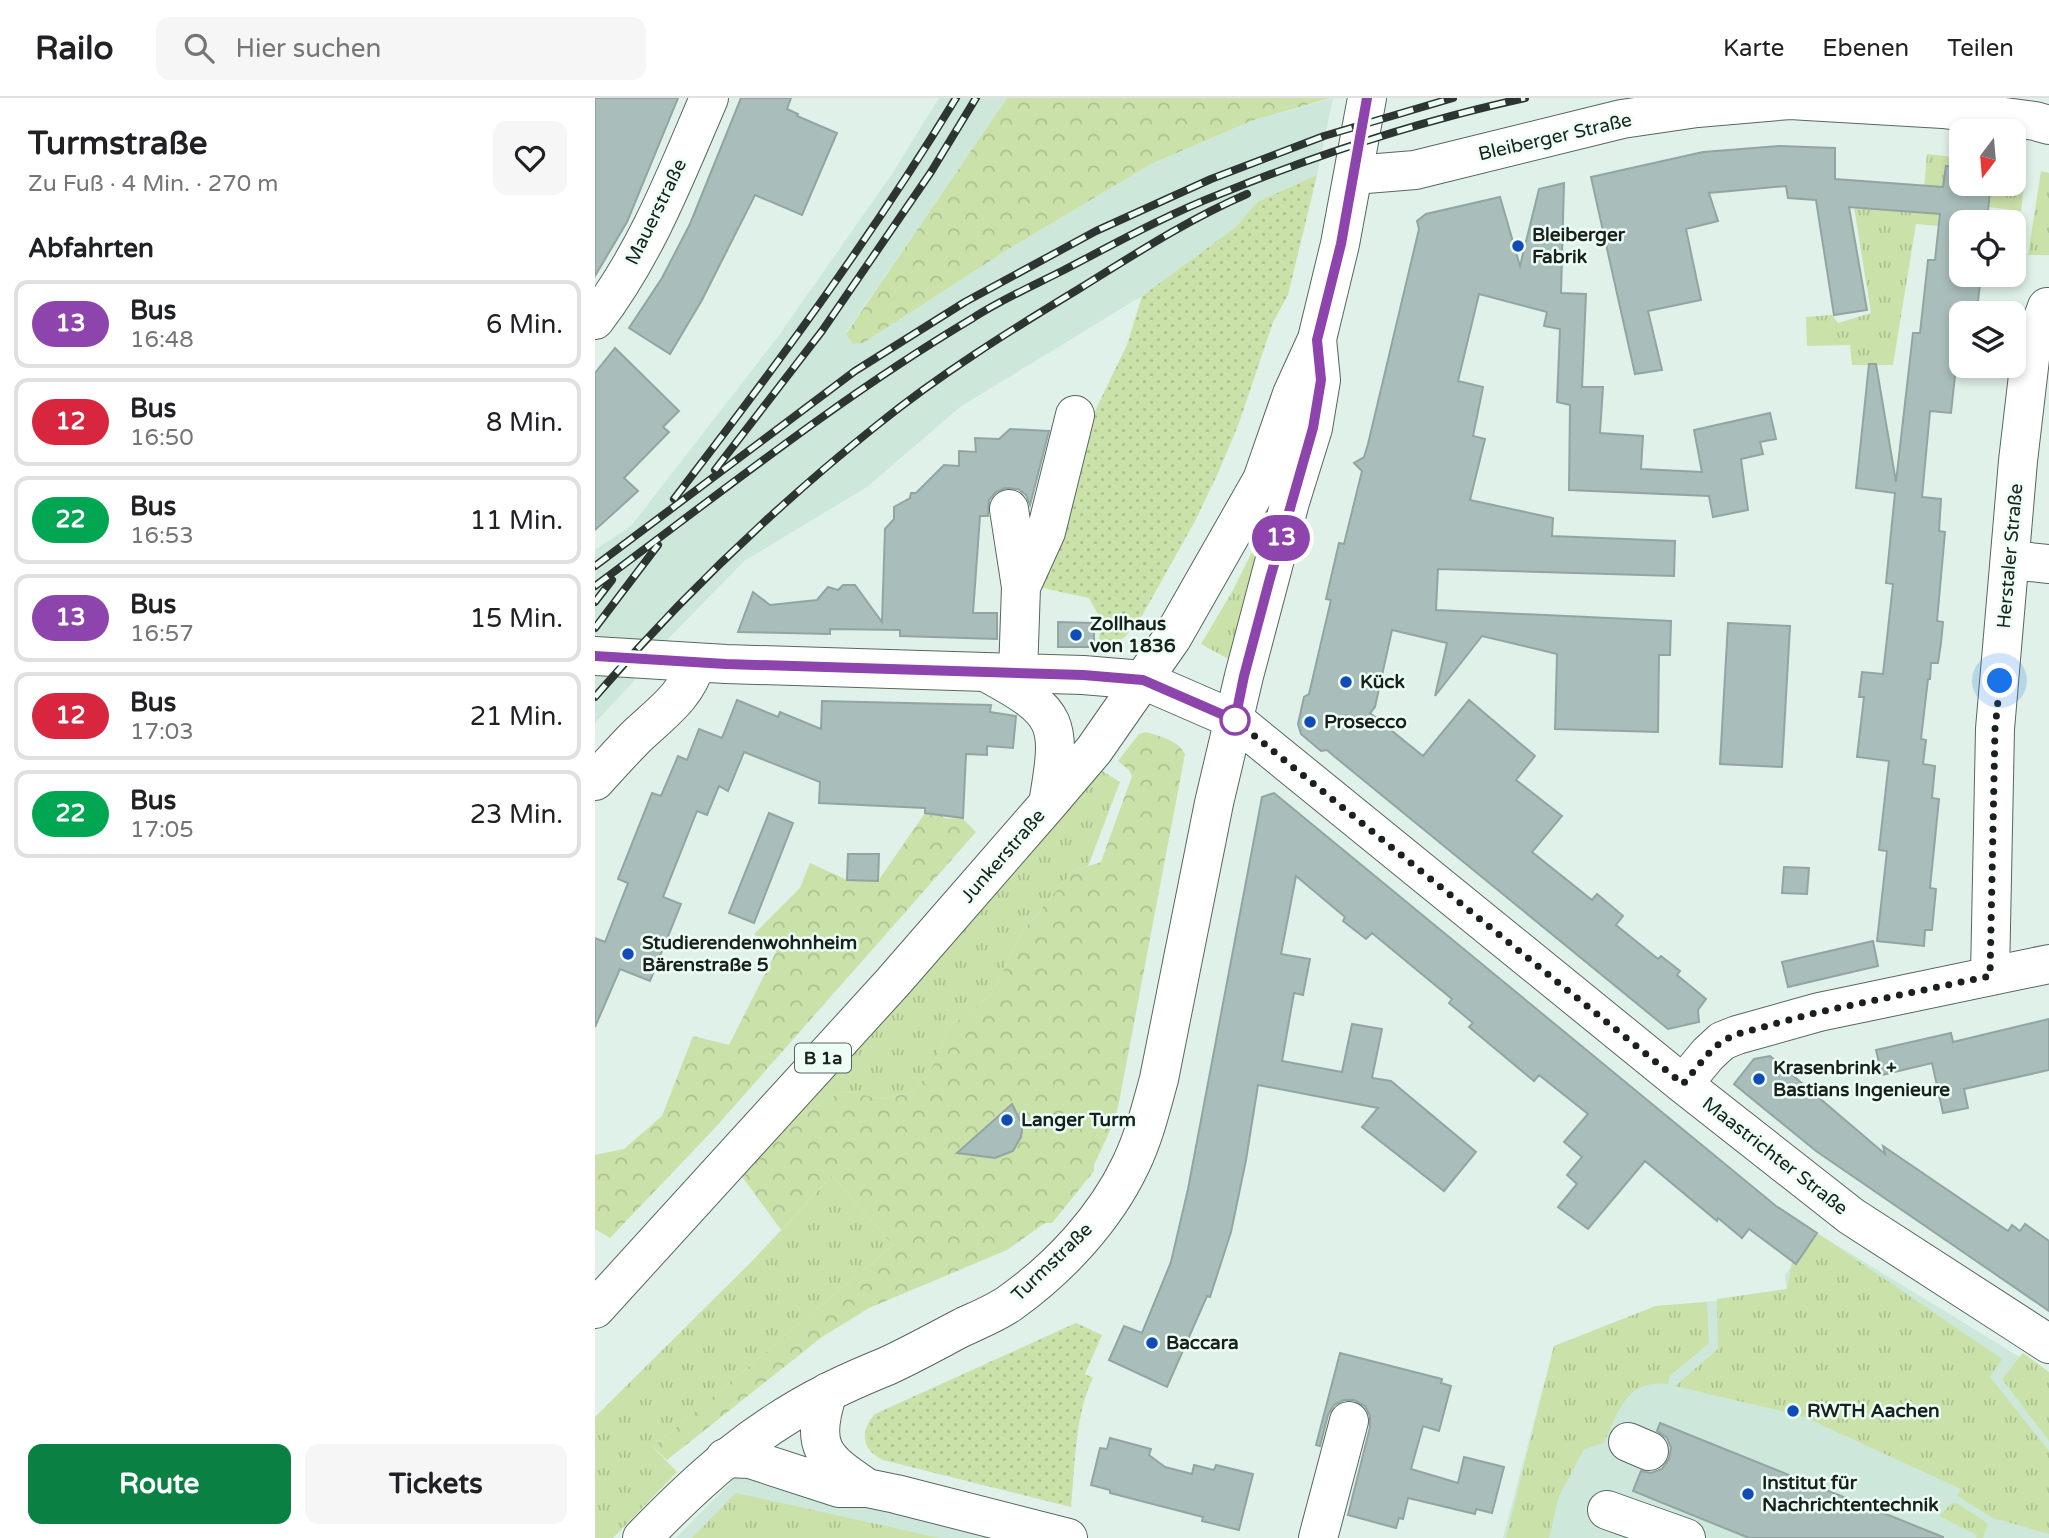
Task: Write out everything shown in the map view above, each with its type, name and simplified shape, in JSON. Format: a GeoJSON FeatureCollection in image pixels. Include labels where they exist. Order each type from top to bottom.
{"type":"FeatureCollection","features":[{"type":"Feature","properties":{"kind":"street","name":"Mauerstraße"},"geometry":{"type":"LineString","coordinates":[[595,320],[651,233],[709,98]]}},
{"type":"Feature","properties":{"kind":"street","name":"Junkerstraße"},"geometry":{"type":"LineString","coordinates":[[595,1309],[893,982],[1048,804],[1094,750],[1172,638],[1262,480],[1292,394],[1317,340],[1341,244],[1367,98]]}},
{"type":"Feature","properties":{"kind":"street","name":"Bleiberger Straße"},"geometry":{"type":"LineString","coordinates":[[1354,174],[1415,170],[1622,119],[1697,108],[1790,100],[1943,109],[2049,125]]}},
{"type":"Feature","properties":{"kind":"street","name":"Herstaler Straße"},"geometry":{"type":"LineString","coordinates":[[1990,976],[1995,729],[2028,373],[2031,350],[2047,307]]}},
{"type":"Feature","properties":{"kind":"street","name":"Junkerstraße"},"geometry":{"type":"LineString","coordinates":[[1235,720],[1271,572],[1313,428],[1321,380],[1317,340]]}},
{"type":"Feature","properties":{"kind":"street"},"geometry":{"type":"LineString","coordinates":[[1048,804],[1055,765],[1054,729],[1050,718],[1035,701],[1002,674],[1021,587],[1046,532],[1075,415]]}},
{"type":"Feature","properties":{"kind":"street"},"geometry":{"type":"LineString","coordinates":[[1009,509],[1021,587]]}},
{"type":"Feature","properties":{"kind":"street"},"geometry":{"type":"LineString","coordinates":[[2010,560],[2049,564]]}},
{"type":"Feature","properties":{"kind":"street","name":"Maastrichter Straße"},"geometry":{"type":"LineString","coordinates":[[595,656],[696,663],[1083,675],[1143,680],[1235,720],[1683,1084],[1851,1216],[2049,1344]]}},
{"type":"Feature","properties":{"kind":"street"},"geometry":{"type":"LineString","coordinates":[[595,781],[633,740],[680,696],[691,680],[696,663]]}},
{"type":"Feature","properties":{"kind":"street","name":"Turmstraße"},"geometry":{"type":"LineString","coordinates":[[642,1538],[684,1495],[747,1441],[828,1392],[1008,1304],[1049,1271],[1094,1224],[1131,1164],[1148,1122],[1214,803],[1235,720]]}},
{"type":"Feature","properties":{"kind":"street"},"geometry":{"type":"LineString","coordinates":[[1683,1084],[1722,1041],[1737,1034],[1819,1012],[2049,964]]}},
{"type":"Feature","properties":{"kind":"street"},"geometry":{"type":"LineString","coordinates":[[828,1392],[821,1413],[820,1431],[825,1455],[836,1468],[867,1488]]}},
{"type":"Feature","properties":{"kind":"street"},"geometry":{"type":"LineString","coordinates":[[1318,1538],[1349,1421]]}},
{"type":"Feature","properties":{"kind":"street"},"geometry":{"type":"LineString","coordinates":[[725,1458],[750,1459],[839,1488],[867,1488],[1068,1538]]}},
{"type":"Feature","properties":{"kind":"street"},"geometry":{"type":"LineString","coordinates":[[1607,1510],[1686,1538]]}},
{"type":"Feature","properties":{"kind":"shaded area"},"geometry":{"type":"Polygon","coordinates":[[[939,98],[1007,98],[846,333],[863,343],[1010,248],[1151,164],[1251,121],[1333,98],[1317,175],[1257,202],[1236,227],[1142,296],[960,407],[867,487],[744,561],[669,638],[644,670],[595,723],[595,550],[631,526],[777,338],[892,174],[939,98]]]}},
{"type":"Feature","properties":{"kind":"shaded area","name":"RWTH Aachen"},"geometry":{"type":"Polygon","coordinates":[[[1817,1233],[2049,1375],[2049,1538],[1503,1538],[1554,1346],[1656,1306],[1787,1295],[1785,1275],[1817,1233]]]}},
{"type":"Feature","properties":{"kind":"shaded area"},"geometry":{"type":"Polygon","coordinates":[[[738,1475],[1000,1538],[676,1538],[738,1475]]]}},
{"type":"Feature","properties":{"kind":"green space"},"geometry":{"type":"Polygon","coordinates":[[[1007,98],[1330,98],[1251,121],[1151,164],[1010,248],[863,343],[853,344],[846,334],[1007,98]]]}},
{"type":"Feature","properties":{"kind":"green space"},"geometry":{"type":"Polygon","coordinates":[[[1927,154],[1949,157],[1949,196],[2023,196],[2021,210],[1988,207],[1980,210],[1949,210],[1949,222],[1939,226],[1916,224],[1893,365],[1852,365],[1850,345],[1807,346],[1806,317],[1832,315],[1838,323],[1871,313],[1854,207],[1922,212],[1927,154]]]}},
{"type":"Feature","properties":{"kind":"green space"},"geometry":{"type":"Polygon","coordinates":[[[2041,171],[2049,173],[2049,255],[2028,255],[2041,171]]]}},
{"type":"Feature","properties":{"kind":"green space"},"geometry":{"type":"Polygon","coordinates":[[[1317,175],[1288,295],[1273,322],[1239,423],[1218,473],[1195,521],[1143,614],[1118,642],[1099,647],[1100,618],[1089,598],[1043,588],[1042,569],[1068,481],[1095,411],[1127,345],[1142,296],[1236,227],[1257,202],[1317,175]]]}},
{"type":"Feature","properties":{"kind":"green space"},"geometry":{"type":"Polygon","coordinates":[[[1260,536],[1263,537],[1232,661],[1201,644],[1232,592],[1260,536]]]}},
{"type":"Feature","properties":{"kind":"green space"},"geometry":{"type":"Polygon","coordinates":[[[1146,732],[1173,742],[1185,754],[1119,1102],[1114,1122],[1094,1165],[1094,1171],[1052,1223],[1045,1223],[1007,1250],[869,1308],[822,1337],[667,1460],[653,1447],[893,1245],[832,1176],[781,1230],[741,1175],[789,1122],[843,1091],[883,1099],[912,1092],[930,1072],[948,1028],[993,993],[1021,933],[1073,871],[1101,862],[1132,776],[1118,761],[1139,734],[1146,732]]]}},
{"type":"Feature","properties":{"kind":"green space"},"geometry":{"type":"Polygon","coordinates":[[[1101,770],[1120,782],[1088,866],[1073,871],[1021,933],[993,993],[948,1028],[930,1072],[912,1092],[883,1099],[843,1091],[789,1122],[948,948],[1101,770]]]}},
{"type":"Feature","properties":{"kind":"green space"},"geometry":{"type":"Polygon","coordinates":[[[925,813],[943,815],[943,818],[963,819],[976,832],[714,1129],[610,1238],[595,1229],[595,1155],[624,1149],[662,1116],[693,1036],[729,1045],[776,952],[754,934],[800,888],[810,863],[847,880],[878,881],[925,813]]]}},
{"type":"Feature","properties":{"kind":"green space"},"geometry":{"type":"Polygon","coordinates":[[[832,1176],[893,1245],[653,1447],[677,1472],[613,1538],[595,1538],[595,1417],[752,1261],[832,1176]]]}},
{"type":"Feature","properties":{"kind":"green space"},"geometry":{"type":"Polygon","coordinates":[[[1817,1233],[2002,1359],[1990,1377],[2049,1451],[2049,1534],[1993,1518],[1957,1496],[1961,1489],[1802,1416],[1675,1386],[1718,1349],[1717,1299],[1787,1289],[1792,1261],[1817,1233]]]}},
{"type":"Feature","properties":{"kind":"green space"},"geometry":{"type":"Polygon","coordinates":[[[1707,1302],[1709,1343],[1670,1376],[1668,1384],[1654,1384],[1633,1392],[1620,1409],[1604,1443],[1584,1449],[1559,1496],[1549,1538],[1506,1538],[1554,1346],[1656,1306],[1707,1302]]]}},
{"type":"Feature","properties":{"kind":"green space"},"geometry":{"type":"Polygon","coordinates":[[[1076,1323],[1102,1335],[1085,1374],[1093,1378],[1079,1424],[1071,1507],[883,1460],[870,1451],[865,1433],[875,1414],[1076,1323]]]}},
{"type":"Feature","properties":{"kind":"green space"},"geometry":{"type":"Polygon","coordinates":[[[2023,1353],[2049,1372],[2049,1441],[2002,1379],[2023,1353]]]}},
{"type":"Feature","properties":{"kind":"green space"},"geometry":{"type":"Polygon","coordinates":[[[736,1493],[940,1538],[692,1538],[736,1493]]]}},
{"type":"Feature","properties":{"kind":"green space"},"geometry":{"type":"Polygon","coordinates":[[[1952,1503],[1986,1522],[1983,1538],[1976,1538],[1977,1535],[1939,1516],[1952,1503]]]}},
{"type":"Feature","properties":{"kind":"building"},"geometry":{"type":"Polygon","coordinates":[[[595,98],[678,98],[627,222],[595,276],[595,98]]]}},
{"type":"Feature","properties":{"kind":"building"},"geometry":{"type":"Polygon","coordinates":[[[741,98],[791,98],[787,109],[837,133],[802,215],[755,195],[702,300],[670,354],[629,328],[662,278],[690,224],[741,98]]]}},
{"type":"Feature","properties":{"kind":"building"},"geometry":{"type":"Polygon","coordinates":[[[1779,146],[1835,148],[1835,179],[1943,187],[1946,166],[1949,166],[1949,196],[1989,196],[1988,210],[1949,210],[1949,287],[1980,287],[1978,301],[1949,301],[1949,378],[1955,378],[1951,413],[1930,411],[1922,497],[1941,499],[1939,531],[1945,532],[1937,621],[1943,622],[1941,643],[1938,663],[1931,663],[1921,739],[1926,740],[1923,764],[1935,766],[1932,798],[1939,799],[1930,888],[1936,889],[1932,930],[1925,930],[1924,946],[1877,941],[1887,851],[1879,850],[1889,761],[1857,757],[1864,697],[1859,697],[1862,672],[1883,674],[1893,584],[1886,583],[1895,493],[1856,488],[1869,364],[1876,364],[1896,482],[1913,333],[1920,333],[1928,260],[1935,260],[1940,214],[1849,207],[1867,310],[1834,315],[1816,200],[1788,198],[1786,186],[1709,193],[1718,221],[1686,229],[1701,300],[1648,311],[1662,370],[1635,374],[1591,177],[1703,152],[1779,146]]]}},
{"type":"Feature","properties":{"kind":"building"},"geometry":{"type":"Polygon","coordinates":[[[1564,183],[1561,293],[1586,294],[1582,387],[1603,387],[1600,433],[1643,436],[1641,469],[1702,472],[1694,430],[1770,413],[1776,439],[1760,442],[1763,454],[1741,459],[1748,510],[1713,517],[1709,496],[1569,490],[1570,405],[1557,402],[1560,329],[1544,326],[1547,312],[1479,294],[1458,381],[1483,387],[1473,436],[1485,439],[1470,500],[1553,518],[1552,536],[1675,541],[1674,576],[1438,569],[1436,610],[1671,621],[1670,655],[1659,655],[1658,732],[1555,729],[1557,654],[1482,636],[1435,696],[1447,643],[1392,630],[1375,707],[1370,713],[1423,756],[1469,700],[1535,756],[1516,780],[1562,816],[1532,852],[1592,900],[1597,894],[1623,916],[1616,925],[1658,959],[1661,956],[1680,971],[1677,975],[1706,999],[1698,1010],[1699,1022],[1668,1029],[1327,750],[1321,751],[1301,734],[1298,724],[1304,697],[1309,694],[1331,600],[1326,599],[1339,543],[1344,544],[1362,471],[1354,463],[1364,457],[1368,444],[1419,229],[1417,221],[1426,214],[1500,197],[1520,266],[1539,189],[1564,183]]]}},
{"type":"Feature","properties":{"kind":"building"},"geometry":{"type":"Polygon","coordinates":[[[615,348],[679,411],[663,427],[669,432],[624,478],[638,491],[595,530],[595,373],[615,348]]]}},
{"type":"Feature","properties":{"kind":"building"},"geometry":{"type":"Polygon","coordinates":[[[1010,429],[1049,431],[1030,505],[1026,495],[1018,489],[1005,488],[996,492],[989,500],[988,516],[980,516],[973,613],[997,613],[997,639],[900,636],[900,630],[830,629],[830,634],[738,632],[753,592],[770,605],[817,600],[828,587],[838,590],[843,585],[855,585],[882,622],[885,529],[894,519],[894,507],[910,498],[911,493],[916,493],[944,465],[959,466],[959,451],[976,452],[975,438],[999,439],[1010,429]]]}},
{"type":"Feature","properties":{"kind":"building","name":"Zollhaus von 1836"},"geometry":{"type":"Polygon","coordinates":[[[1058,622],[1094,623],[1094,647],[1058,647],[1058,622]]]}},
{"type":"Feature","properties":{"kind":"building"},"geometry":{"type":"Polygon","coordinates":[[[1728,623],[1790,626],[1782,767],[1720,764],[1728,623]]]}},
{"type":"Feature","properties":{"kind":"building"},"geometry":{"type":"Polygon","coordinates":[[[737,700],[778,717],[780,712],[821,729],[822,701],[991,705],[990,712],[1016,716],[1013,748],[987,746],[987,755],[966,754],[963,818],[925,813],[925,808],[819,803],[820,782],[744,752],[728,791],[719,786],[707,815],[697,811],[663,897],[681,904],[650,981],[620,969],[595,1027],[595,938],[605,942],[628,883],[618,879],[652,793],[661,796],[678,756],[687,760],[699,729],[722,738],[737,700]]]}},
{"type":"Feature","properties":{"kind":"building"},"geometry":{"type":"Polygon","coordinates":[[[1274,793],[1776,1206],[1817,1233],[1796,1264],[1749,1229],[1742,1238],[1718,1218],[1717,1221],[1645,1161],[1588,1229],[1558,1207],[1577,1184],[1567,1175],[1582,1157],[1564,1142],[1588,1114],[1539,1075],[1534,1081],[1469,1027],[1473,1023],[1449,1003],[1452,999],[1372,933],[1366,939],[1343,921],[1345,917],[1296,876],[1281,954],[1310,959],[1303,995],[1294,993],[1282,1061],[1342,1072],[1352,1024],[1382,1029],[1372,1078],[1391,1081],[1476,1152],[1444,1191],[1362,1127],[1378,1108],[1258,1085],[1231,1232],[1210,1297],[1207,1296],[1167,1387],[1109,1360],[1124,1326],[1142,1333],[1171,1262],[1188,1189],[1262,797],[1274,793]]]}},
{"type":"Feature","properties":{"kind":"building"},"geometry":{"type":"Polygon","coordinates":[[[769,813],[793,823],[754,923],[729,913],[769,813]]]}},
{"type":"Feature","properties":{"kind":"building"},"geometry":{"type":"Polygon","coordinates":[[[848,854],[879,854],[878,881],[847,880],[848,854]]]}},
{"type":"Feature","properties":{"kind":"building"},"geometry":{"type":"Polygon","coordinates":[[[1784,867],[1809,868],[1807,894],[1782,893],[1784,867]]]}},
{"type":"Feature","properties":{"kind":"building"},"geometry":{"type":"Polygon","coordinates":[[[1873,941],[1878,966],[1788,987],[1782,962],[1873,941]]]}},
{"type":"Feature","properties":{"kind":"building"},"geometry":{"type":"Polygon","coordinates":[[[2049,1019],[2049,1070],[1964,1089],[1968,1108],[1943,1113],[1932,1063],[1882,1075],[1876,1050],[1951,1033],[1953,1042],[2049,1019]]]}},
{"type":"Feature","properties":{"kind":"building"},"geometry":{"type":"Polygon","coordinates":[[[1770,1056],[1885,1154],[1883,1146],[2008,1231],[2012,1225],[2020,1231],[2025,1224],[2049,1241],[2049,1311],[1816,1151],[1734,1084],[1754,1059],[1770,1056]]]}},
{"type":"Feature","properties":{"kind":"building"},"geometry":{"type":"Polygon","coordinates":[[[1012,1104],[1022,1130],[1013,1151],[995,1158],[957,1153],[1012,1104]]]}},
{"type":"Feature","properties":{"kind":"building"},"geometry":{"type":"Polygon","coordinates":[[[1340,1353],[1442,1379],[1441,1383],[1451,1386],[1439,1431],[1423,1426],[1411,1469],[1458,1483],[1464,1457],[1504,1467],[1492,1513],[1476,1509],[1475,1514],[1408,1498],[1403,1519],[1399,1518],[1396,1528],[1348,1515],[1370,1427],[1370,1416],[1365,1406],[1354,1400],[1344,1400],[1334,1405],[1328,1415],[1320,1446],[1316,1445],[1340,1353]]]}},
{"type":"Feature","properties":{"kind":"building"},"geometry":{"type":"Polygon","coordinates":[[[1660,1423],[1943,1538],[1749,1538],[1633,1491],[1641,1471],[1651,1473],[1662,1469],[1669,1459],[1671,1448],[1667,1438],[1657,1431],[1660,1423]]]}},
{"type":"Feature","properties":{"kind":"building"},"geometry":{"type":"Polygon","coordinates":[[[1110,1438],[1151,1449],[1149,1455],[1165,1467],[1192,1474],[1194,1465],[1214,1470],[1216,1465],[1253,1474],[1239,1530],[1202,1521],[1203,1517],[1110,1493],[1110,1490],[1091,1485],[1100,1448],[1107,1449],[1110,1438]]]}},
{"type":"Feature","properties":{"kind":"railway"},"geometry":{"type":"LineString","coordinates":[[674,499],[821,302],[956,98]]}},
{"type":"Feature","properties":{"kind":"railway"},"geometry":{"type":"LineString","coordinates":[[715,470],[822,331],[931,172],[976,98]]}},
{"type":"Feature","properties":{"kind":"railway"},"geometry":{"type":"LineString","coordinates":[[595,566],[855,371],[965,302],[1096,231],[1211,179],[1324,136],[1453,98]]}},
{"type":"Feature","properties":{"kind":"railway"},"geometry":{"type":"LineString","coordinates":[[595,586],[875,380],[1006,299],[1200,202],[1332,152],[1409,128],[1525,98]]}},
{"type":"Feature","properties":{"kind":"railway"},"geometry":{"type":"LineString","coordinates":[[595,697],[627,660],[729,555],[801,489],[900,407],[976,353],[1122,262],[1183,226],[1247,194]]}},
{"type":"Feature","properties":{"kind":"railway"},"geometry":{"type":"LineString","coordinates":[[595,628],[658,545]]}},
{"type":"Feature","properties":{"kind":"railway"},"geometry":{"type":"LineString","coordinates":[[595,602],[612,580]]}},
{"type":"Feature","properties":{"kind":"bus line","name":"13"},"geometry":{"type":"LineString","coordinates":[[595,656],[696,663],[1083,675],[1143,680],[1235,720],[1290,502],[1313,428],[1321,380],[1317,340],[1341,244],[1367,98]]}},
{"type":"Feature","properties":{"kind":"place","name":"Bleiberger Fabrik"},"geometry":{"type":"Point","coordinates":[1518,246]}},
{"type":"Feature","properties":{"kind":"place","name":"Zollhaus von 1836"},"geometry":{"type":"Point","coordinates":[1076,635]}},
{"type":"Feature","properties":{"kind":"place","name":"Kück"},"geometry":{"type":"Point","coordinates":[1346,682]}},
{"type":"Feature","properties":{"kind":"place","name":"Prosecco"},"geometry":{"type":"Point","coordinates":[1310,722]}},
{"type":"Feature","properties":{"kind":"place","name":"Studierendenwohnheim Bärenstraße 5"},"geometry":{"type":"Point","coordinates":[628,954]}},
{"type":"Feature","properties":{"kind":"place","name":"Krasenbrink + Bastians Ingenieure"},"geometry":{"type":"Point","coordinates":[1759,1079]}},
{"type":"Feature","properties":{"kind":"place","name":"Langer Turm"},"geometry":{"type":"Point","coordinates":[1007,1120]}},
{"type":"Feature","properties":{"kind":"place","name":"Baccara"},"geometry":{"type":"Point","coordinates":[1152,1343]}},
{"type":"Feature","properties":{"kind":"place","name":"RWTH Aachen"},"geometry":{"type":"Point","coordinates":[1793,1411]}},
{"type":"Feature","properties":{"kind":"place","name":"Institut für Nachrichtentechnik"},"geometry":{"type":"Point","coordinates":[1748,1494]}},
{"type":"Feature","properties":{"kind":"route"},"geometry":{"type":"LineString","coordinates":[[1235,720],[1683,1084],[1722,1041],[1737,1034],[1819,1012],[1990,976],[1995,729],[2000,681]]}}]}
